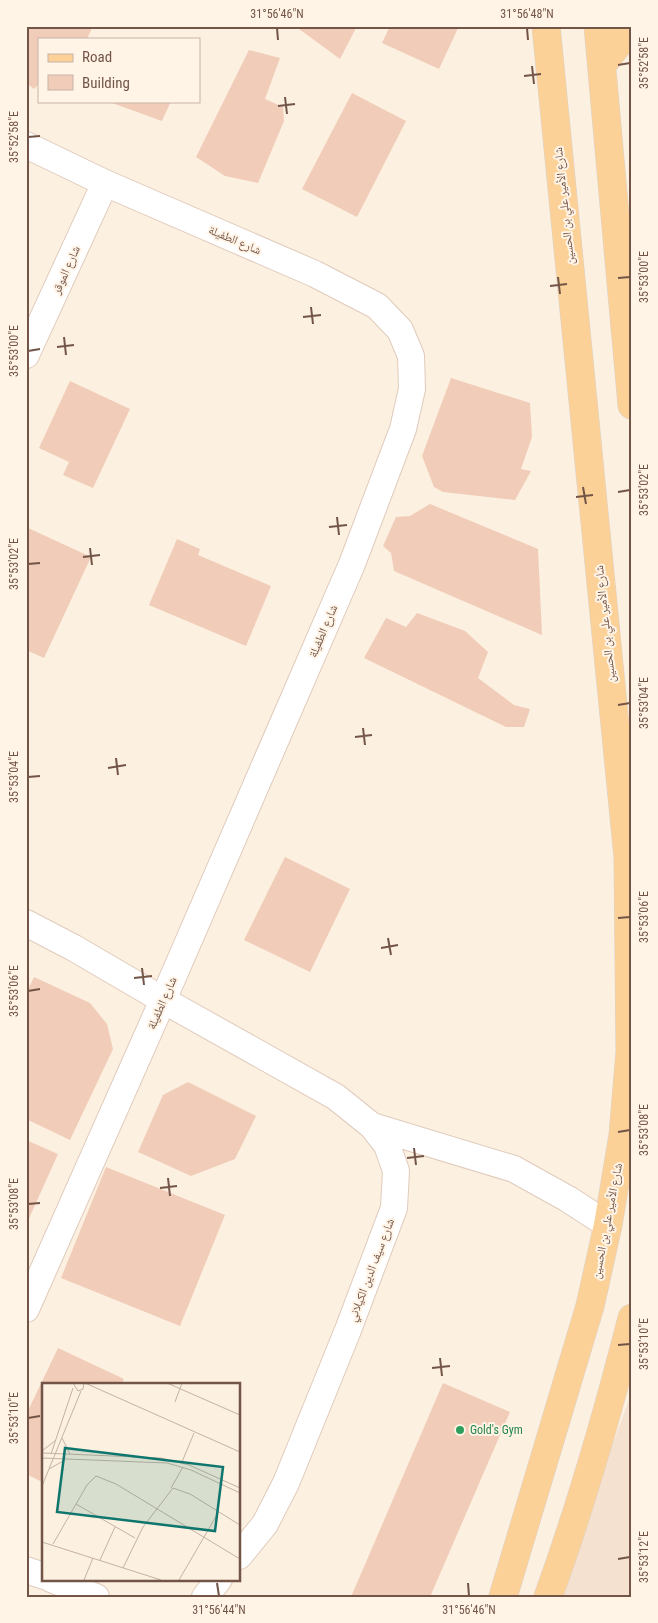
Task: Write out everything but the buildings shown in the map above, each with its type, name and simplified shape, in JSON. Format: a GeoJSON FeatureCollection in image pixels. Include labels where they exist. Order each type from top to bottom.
{"type":"FeatureCollection","features":[{"type":"Feature","properties":{"kind":"main road"},"geometry":{"type":"LineString","coordinates":[[598,26],[632,404]]}},
{"type":"Feature","properties":{"kind":"main road"},"geometry":{"type":"LineString","coordinates":[[602,65],[632,31]]}},
{"type":"Feature","properties":{"kind":"main road","name":"شارع الأمير علي بن الحسين"},"geometry":{"type":"LineString","coordinates":[[503,1597],[590,1306],[608,1225],[623,1135],[630,1052],[628,857],[544,34]]}},
{"type":"Feature","properties":{"kind":"main road"},"geometry":{"type":"LineString","coordinates":[[548,1597],[565,1549],[616,1380],[632,1318]]}},
{"type":"Feature","properties":{"kind":"street","name":"شارع الطفيلة"},"geometry":{"type":"LineString","coordinates":[[26,145],[105,184],[314,274],[376,306],[400,330],[412,356],[412,389],[402,429],[352,564],[163,1000],[26,1308]]}},
{"type":"Feature","properties":{"kind":"street","name":"شارع الموقر"},"geometry":{"type":"LineString","coordinates":[[26,356],[105,184]]}},
{"type":"Feature","properties":{"kind":"street","name":"شارع سيف الدين الكيلاني"},"geometry":{"type":"LineString","coordinates":[[26,923],[74,948],[336,1097],[372,1126],[387,1146],[396,1171],[394,1208],[348,1330],[286,1483],[265,1524],[240,1555]]}},
{"type":"Feature","properties":{"kind":"street"},"geometry":{"type":"LineString","coordinates":[[372,1126],[514,1169],[568,1199],[608,1225]]}},
{"type":"Feature","properties":{"kind":"street"},"geometry":{"type":"LineString","coordinates":[[26,1570],[42,1575]]}},
{"type":"Feature","properties":{"kind":"street"},"geometry":{"type":"LineString","coordinates":[[54,1580],[96,1597]]}},
{"type":"Feature","properties":{"kind":"street"},"geometry":{"type":"LineString","coordinates":[[205,1597],[218,1580]]}},
{"type":"Feature","properties":{"kind":"shaded area"},"geometry":{"type":"Polygon","coordinates":[[[632,1392],[632,1597],[555,1597],[632,1392]]]}},
{"type":"Feature","properties":{"kind":"place","name":"Gold's Gym"},"geometry":{"type":"Point","coordinates":[460,1430]}}]}
